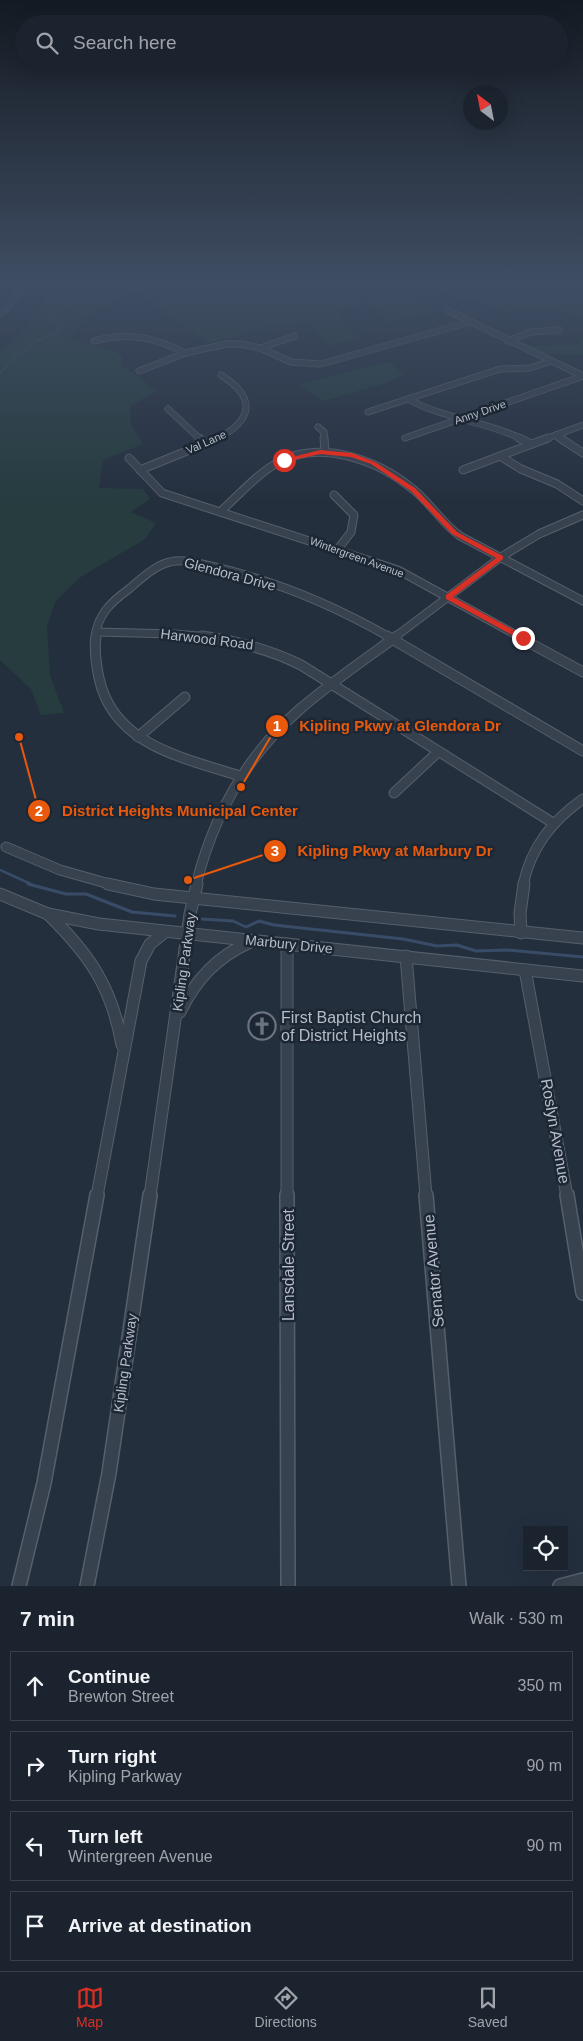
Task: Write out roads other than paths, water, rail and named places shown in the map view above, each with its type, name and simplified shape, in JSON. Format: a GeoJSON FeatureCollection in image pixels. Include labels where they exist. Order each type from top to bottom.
{"type":"FeatureCollection","features":[{"type":"Feature","properties":{"kind":"street"},"geometry":{"type":"LineString","coordinates":[[139,371],[180,355]]}},
{"type":"Feature","properties":{"kind":"street"},"geometry":{"type":"LineString","coordinates":[[275,355],[290,362],[321,364],[352,355]]}},
{"type":"Feature","properties":{"kind":"street"},"geometry":{"type":"LineString","coordinates":[[539,355],[583,376]]}},
{"type":"Feature","properties":{"kind":"street"},"geometry":{"type":"LineString","coordinates":[[368,412],[500,368],[530,368],[551,361]]}},
{"type":"Feature","properties":{"kind":"street","name":"Val Lane"},"geometry":{"type":"LineString","coordinates":[[140,470],[204,443],[236,427],[243,416],[246,398],[242,390],[221,375]]}},
{"type":"Feature","properties":{"kind":"street","name":"Anny Drive"},"geometry":{"type":"LineString","coordinates":[[405,438],[583,376]]}},
{"type":"Feature","properties":{"kind":"street"},"geometry":{"type":"LineString","coordinates":[[408,399],[426,410],[512,435],[532,444]]}},
{"type":"Feature","properties":{"kind":"street"},"geometry":{"type":"LineString","coordinates":[[168,409],[204,443]]}},
{"type":"Feature","properties":{"kind":"street"},"geometry":{"type":"LineString","coordinates":[[463,470],[583,425]]}},
{"type":"Feature","properties":{"kind":"street"},"geometry":{"type":"LineString","coordinates":[[318,427],[324,432],[325,452]]}},
{"type":"Feature","properties":{"kind":"street"},"geometry":{"type":"LineString","coordinates":[[556,435],[583,453]]}},
{"type":"Feature","properties":{"kind":"street"},"geometry":{"type":"LineString","coordinates":[[220,512],[274,464],[299,456],[325,452],[358,457],[379,466],[413,490],[455,533],[583,601]]}},
{"type":"Feature","properties":{"kind":"street"},"geometry":{"type":"LineString","coordinates":[[500,456],[521,469],[557,484],[583,501]]}},
{"type":"Feature","properties":{"kind":"street","name":"Wintergreen Avenue"},"geometry":{"type":"LineString","coordinates":[[129,458],[162,493],[398,570],[583,672]]}},
{"type":"Feature","properties":{"kind":"street"},"geometry":{"type":"LineString","coordinates":[[334,495],[354,515],[351,532],[338,549]]}},
{"type":"Feature","properties":{"kind":"street","name":"Kipling Parkway"},"geometry":{"type":"LineString","coordinates":[[86,1586],[109,1473],[176,1021],[188,934],[188,919],[202,861],[213,827],[224,803],[240,776],[276,730],[330,685],[501,557],[539,534],[583,515]]}},
{"type":"Feature","properties":{"kind":"street","name":"Glendora Drive"},"geometry":{"type":"LineString","coordinates":[[240,776],[147,743],[116,717],[103,696],[97,655],[96,632],[101,616],[114,602],[167,562],[178,560],[195,562],[233,572],[300,594],[358,619],[583,751]]}},
{"type":"Feature","properties":{"kind":"street","name":"Harwood Road"},"geometry":{"type":"LineString","coordinates":[[96,632],[190,635],[261,647],[286,656],[552,823]]}},
{"type":"Feature","properties":{"kind":"street"},"geometry":{"type":"LineString","coordinates":[[138,737],[186,697]]}},
{"type":"Feature","properties":{"kind":"street"},"geometry":{"type":"LineString","coordinates":[[394,793],[438,752]]}},
{"type":"Feature","properties":{"kind":"street"},"geometry":{"type":"LineString","coordinates":[[521,933],[520,898],[526,870],[537,847],[552,823],[563,812],[583,799]]}},
{"type":"Feature","properties":{"kind":"street"},"geometry":{"type":"LineString","coordinates":[[6,847],[41,863],[85,878],[133,890],[193,899],[583,938]]}},
{"type":"Feature","properties":{"kind":"street","name":"Marbury Drive"},"geometry":{"type":"LineString","coordinates":[[0,894],[48,914],[91,923],[583,976]]}},
{"type":"Feature","properties":{"kind":"street"},"geometry":{"type":"LineString","coordinates":[[48,914],[85,951],[103,978],[118,1016],[123,1054]]}},
{"type":"Feature","properties":{"kind":"street","name":"Kipling Parkway"},"geometry":{"type":"LineString","coordinates":[[19,1586],[44,1483],[123,1054],[144,951],[152,940],[165,932]]}},
{"type":"Feature","properties":{"kind":"street"},"geometry":{"type":"LineString","coordinates":[[176,1021],[190,991],[203,973],[229,952],[252,941]]}},
{"type":"Feature","properties":{"kind":"street","name":"Lansdale Street"},"geometry":{"type":"LineString","coordinates":[[287,944],[288,1586]]}},
{"type":"Feature","properties":{"kind":"street","name":"Senator Avenue"},"geometry":{"type":"LineString","coordinates":[[406,956],[459,1586]]}},
{"type":"Feature","properties":{"kind":"street","name":"Roslyn Avenue"},"geometry":{"type":"LineString","coordinates":[[525,970],[559,1145],[583,1293]]}},
{"type":"Feature","properties":{"kind":"street"},"geometry":{"type":"LineString","coordinates":[[560,1586],[583,1580]]}},
{"type":"Feature","properties":{"kind":"waterway"},"geometry":{"type":"LineString","coordinates":[[0,373],[13,360],[14,355]]}},
{"type":"Feature","properties":{"kind":"waterway"},"geometry":{"type":"LineString","coordinates":[[0,870],[33,885]]}},
{"type":"Feature","properties":{"kind":"waterway"},"geometry":{"type":"LineString","coordinates":[[28,884],[66,894],[86,894],[132,912],[175,916]]}},
{"type":"Feature","properties":{"kind":"waterway"},"geometry":{"type":"LineString","coordinates":[[202,919],[233,921],[246,927],[259,921],[274,925],[403,939],[437,946],[457,945],[476,951],[507,950],[583,957]]}},
{"type":"Feature","properties":{"kind":"place","name":"District Heights Municipal Center"},"geometry":{"type":"Point","coordinates":[19,737]}},
{"type":"Feature","properties":{"kind":"place","name":"Kipling Pkwy at Glendora Dr"},"geometry":{"type":"Point","coordinates":[241,787]}},
{"type":"Feature","properties":{"kind":"place","name":"Kipling Pkwy at Marbury Dr"},"geometry":{"type":"Point","coordinates":[188,880]}},
{"type":"Feature","properties":{"kind":"place","name":"First Baptist Church of District Heights"},"geometry":{"type":"Point","coordinates":[262,1026]}}]}
